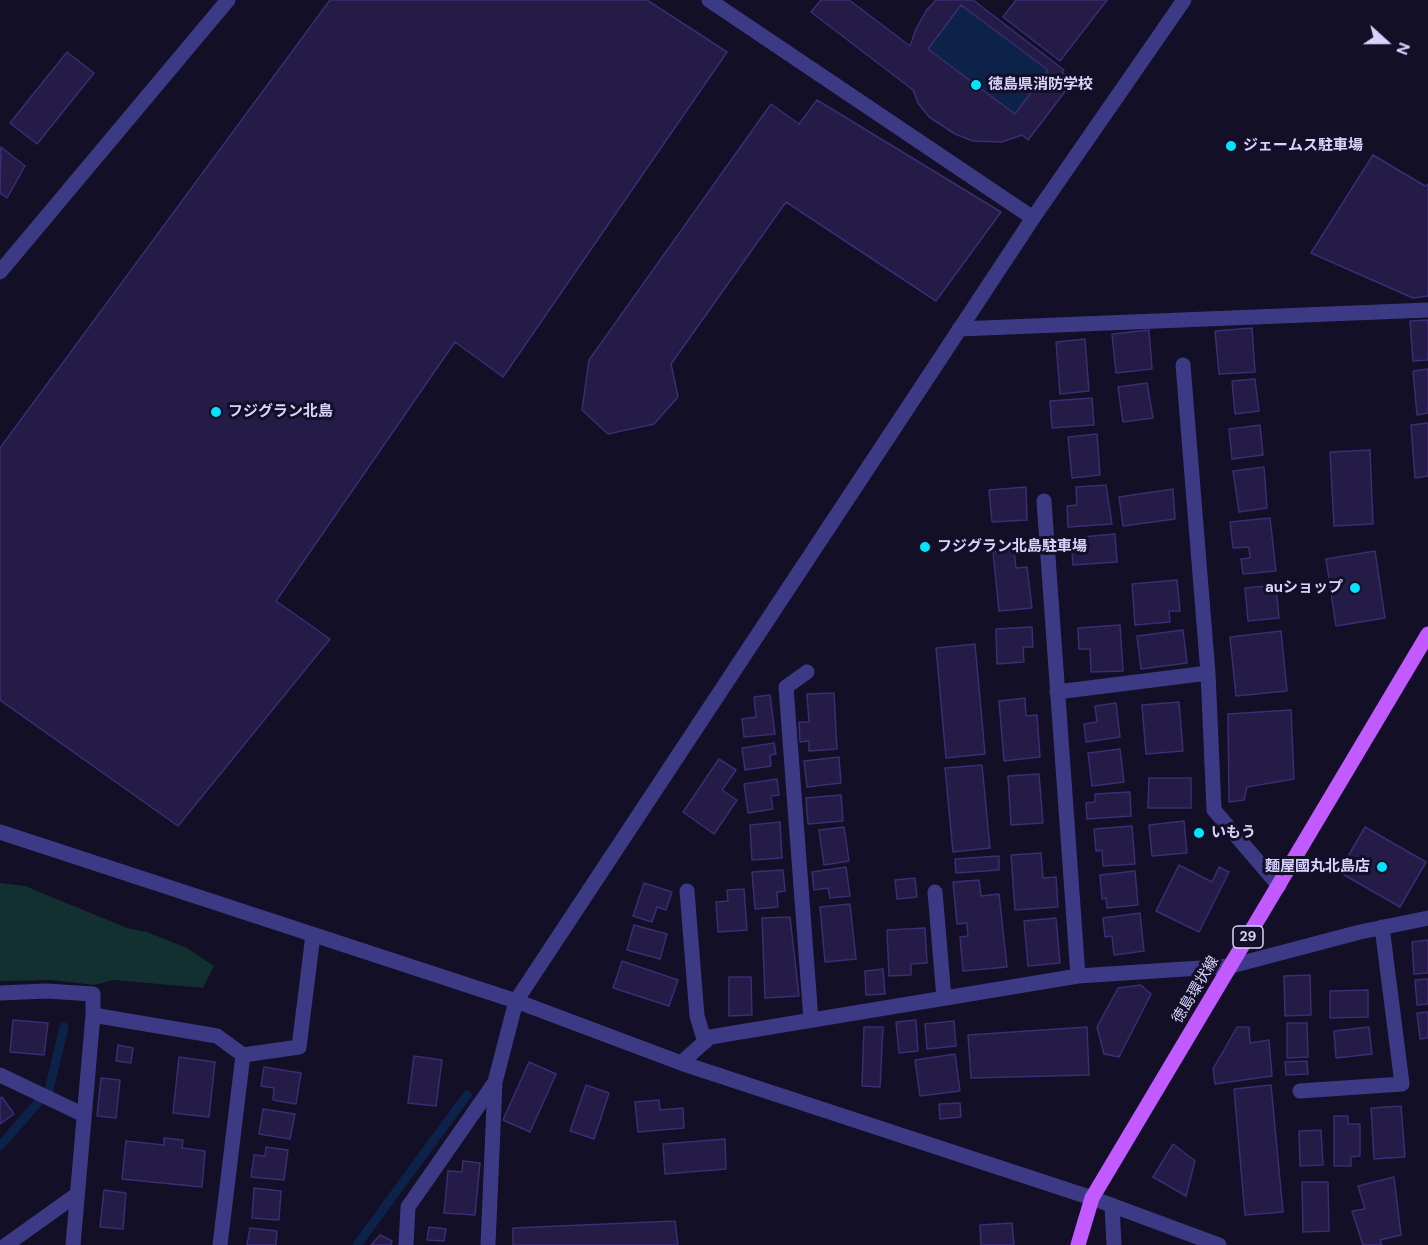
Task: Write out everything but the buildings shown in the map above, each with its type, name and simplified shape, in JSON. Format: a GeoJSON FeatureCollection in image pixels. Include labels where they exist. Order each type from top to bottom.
{"type":"FeatureCollection","features":[{"type":"Feature","properties":{"kind":"main road","name":"徳島環状線"},"geometry":{"type":"LineString","coordinates":[[1078,1245],[1092,1198],[1428,634]]}},
{"type":"Feature","properties":{"kind":"street"},"geometry":{"type":"LineString","coordinates":[[0,272],[228,0]]}},
{"type":"Feature","properties":{"kind":"street"},"geometry":{"type":"LineString","coordinates":[[709,0],[1033,218]]}},
{"type":"Feature","properties":{"kind":"street"},"geometry":{"type":"LineString","coordinates":[[488,1245],[495,1082],[516,1001],[1033,218],[1184,0]]}},
{"type":"Feature","properties":{"kind":"street"},"geometry":{"type":"LineString","coordinates":[[959,329],[1428,310]]}},
{"type":"Feature","properties":{"kind":"street"},"geometry":{"type":"LineString","coordinates":[[1183,365],[1208,673],[1214,810],[1279,886]]}},
{"type":"Feature","properties":{"kind":"street"},"geometry":{"type":"LineString","coordinates":[[1044,501],[1078,976]]}},
{"type":"Feature","properties":{"kind":"street"},"geometry":{"type":"LineString","coordinates":[[807,672],[786,687],[811,1020]]}},
{"type":"Feature","properties":{"kind":"street"},"geometry":{"type":"LineString","coordinates":[[1057,692],[1208,673]]}},
{"type":"Feature","properties":{"kind":"street"},"geometry":{"type":"LineString","coordinates":[[0,832],[516,1001],[681,1063],[1092,1198],[1220,1245]]}},
{"type":"Feature","properties":{"kind":"street"},"geometry":{"type":"LineString","coordinates":[[687,891],[697,1016],[705,1042]]}},
{"type":"Feature","properties":{"kind":"street"},"geometry":{"type":"LineString","coordinates":[[935,892],[944,998]]}},
{"type":"Feature","properties":{"kind":"street"},"geometry":{"type":"LineString","coordinates":[[681,1063],[710,1037],[1078,976],[1231,966],[1382,927],[1428,918]]}},
{"type":"Feature","properties":{"kind":"street"},"geometry":{"type":"LineString","coordinates":[[1300,1091],[1402,1084],[1382,927]]}},
{"type":"Feature","properties":{"kind":"street"},"geometry":{"type":"LineString","coordinates":[[93,1015],[217,1036],[243,1054],[299,1047],[313,934]]}},
{"type":"Feature","properties":{"kind":"street"},"geometry":{"type":"LineString","coordinates":[[0,993],[46,991],[93,994],[73,1245]]}},
{"type":"Feature","properties":{"kind":"street"},"geometry":{"type":"LineString","coordinates":[[220,1245],[243,1054]]}},
{"type":"Feature","properties":{"kind":"street"},"geometry":{"type":"LineString","coordinates":[[0,1075],[84,1115]]}},
{"type":"Feature","properties":{"kind":"street"},"geometry":{"type":"LineString","coordinates":[[406,1245],[408,1206],[495,1082]]}},
{"type":"Feature","properties":{"kind":"street"},"geometry":{"type":"LineString","coordinates":[[6,1245],[76,1194]]}},
{"type":"Feature","properties":{"kind":"street"},"geometry":{"type":"LineString","coordinates":[[1112,1205],[1114,1245]]}},
{"type":"Feature","properties":{"kind":"green space"},"geometry":{"type":"Polygon","coordinates":[[[0,883],[25,886],[127,928],[147,932],[187,948],[214,966],[203,988],[114,980],[94,985],[52,980],[0,981],[0,883]]]}},
{"type":"Feature","properties":{"kind":"water"},"geometry":{"type":"Polygon","coordinates":[[[961,5],[1048,70],[1015,114],[928,49],[961,5]]]}},
{"type":"Feature","properties":{"kind":"waterway"},"geometry":{"type":"LineString","coordinates":[[0,1146],[49,1090],[64,1027]]}},
{"type":"Feature","properties":{"kind":"waterway"},"geometry":{"type":"LineString","coordinates":[[357,1245],[467,1095]]}},
{"type":"Feature","properties":{"kind":"place","name":"徳島県消防学校"},"geometry":{"type":"Point","coordinates":[976,85]}},
{"type":"Feature","properties":{"kind":"place","name":"ジェームス駐車場"},"geometry":{"type":"Point","coordinates":[1231,146]}},
{"type":"Feature","properties":{"kind":"place","name":"フジグラン北島"},"geometry":{"type":"Point","coordinates":[216,412]}},
{"type":"Feature","properties":{"kind":"place","name":"フジグラン北島駐車場"},"geometry":{"type":"Point","coordinates":[925,547]}},
{"type":"Feature","properties":{"kind":"place","name":"auショップ"},"geometry":{"type":"Point","coordinates":[1355,588]}},
{"type":"Feature","properties":{"kind":"place","name":"いもう"},"geometry":{"type":"Point","coordinates":[1199,833]}},
{"type":"Feature","properties":{"kind":"place","name":"麵屋國丸北島店"},"geometry":{"type":"Point","coordinates":[1382,867]}}]}
